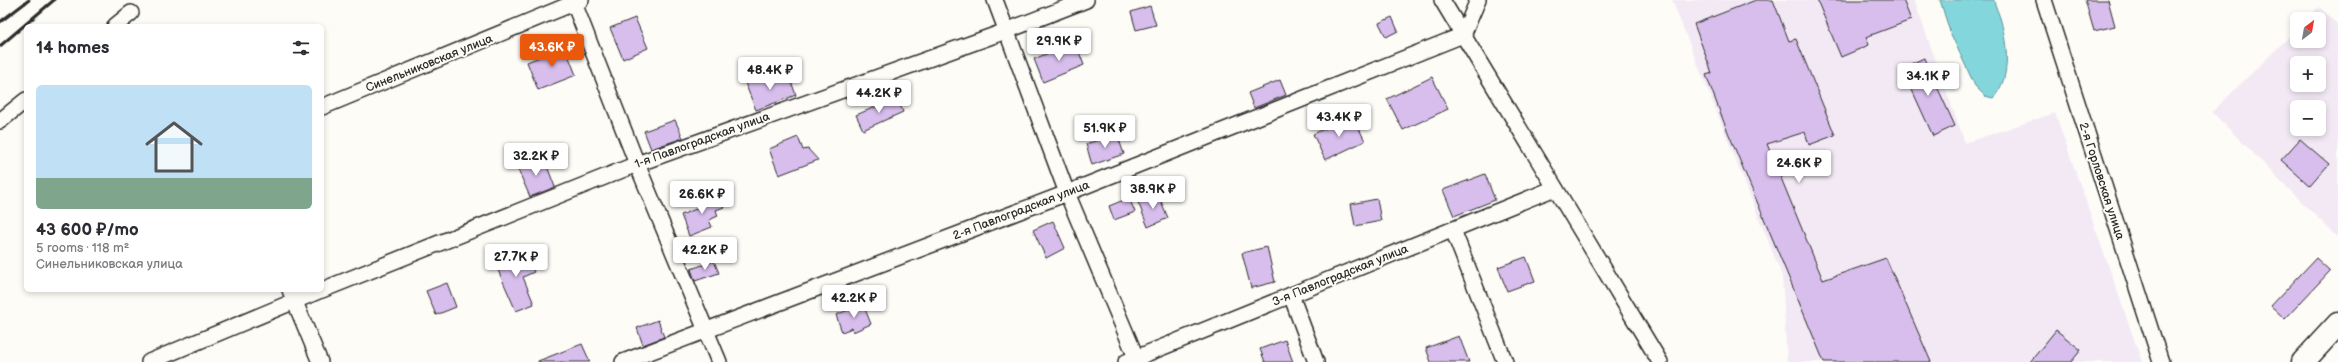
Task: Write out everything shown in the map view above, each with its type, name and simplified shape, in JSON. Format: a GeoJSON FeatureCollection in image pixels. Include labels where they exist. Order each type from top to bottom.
{"type":"FeatureCollection","features":[{"type":"Feature","properties":{"kind":"main road"},"geometry":{"type":"LineString","coordinates":[[2303,362],[2338,324]]}},
{"type":"Feature","properties":{"kind":"street"},"geometry":{"type":"LineString","coordinates":[[995,0],[1067,193],[1133,361]]}},
{"type":"Feature","properties":{"kind":"street","name":"1-я Павлоградская улица"},"geometry":{"type":"LineString","coordinates":[[324,289],[637,164],[1006,31],[1086,0]]}},
{"type":"Feature","properties":{"kind":"street"},"geometry":{"type":"LineString","coordinates":[[1442,0],[1660,362]]}},
{"type":"Feature","properties":{"kind":"street"},"geometry":{"type":"LineString","coordinates":[[1463,35],[1478,0]]}},
{"type":"Feature","properties":{"kind":"street","name":"2-я Горловская улица"},"geometry":{"type":"LineString","coordinates":[[2044,0],[2160,362]]}},
{"type":"Feature","properties":{"kind":"street"},"geometry":{"type":"LineString","coordinates":[[577,2],[637,164],[719,362]]}},
{"type":"Feature","properties":{"kind":"street","name":"Синельниковская улица"},"geometry":{"type":"LineString","coordinates":[[324,106],[577,2]]}},
{"type":"Feature","properties":{"kind":"street"},"geometry":{"type":"LineString","coordinates":[[117,24],[131,13]]}},
{"type":"Feature","properties":{"kind":"street","name":"2-я Павлоградская улица"},"geometry":{"type":"LineString","coordinates":[[622,362],[705,329],[1067,193],[1463,35]]}},
{"type":"Feature","properties":{"kind":"street"},"geometry":{"type":"LineString","coordinates":[[0,121],[24,102]]}},
{"type":"Feature","properties":{"kind":"street","name":"3-я Павлоградская улица"},"geometry":{"type":"LineString","coordinates":[[1133,361],[1555,188]]}},
{"type":"Feature","properties":{"kind":"street"},"geometry":{"type":"LineString","coordinates":[[1453,230],[1505,362]]}},
{"type":"Feature","properties":{"kind":"street","name":"1-я Павлоградская улица"},"geometry":{"type":"LineString","coordinates":[[149,362],[293,295],[310,292]]}},
{"type":"Feature","properties":{"kind":"street"},"geometry":{"type":"LineString","coordinates":[[293,295],[320,362]]}},
{"type":"Feature","properties":{"kind":"street"},"geometry":{"type":"LineString","coordinates":[[1291,295],[1316,362]]}},
{"type":"Feature","properties":{"kind":"shaded area"},"geometry":{"type":"Polygon","coordinates":[[[1672,0],[1914,0],[1965,143],[2055,113],[2142,362],[1787,362],[1782,276],[1672,0]]]}},
{"type":"Feature","properties":{"kind":"shaded area"},"geometry":{"type":"Polygon","coordinates":[[[2319,7],[2324,12],[2314,12],[2319,7]]]}},
{"type":"Feature","properties":{"kind":"shaded area"},"geometry":{"type":"Polygon","coordinates":[[[2326,14],[2338,25],[2338,238],[2212,112],[2290,36],[2290,48],[2326,48],[2326,14]]]}},
{"type":"Feature","properties":{"kind":"water"},"geometry":{"type":"Polygon","coordinates":[[[1940,0],[1994,0],[2005,40],[2006,61],[2003,81],[1993,98],[1985,96],[1975,86],[1950,32],[1940,0]]]}},
{"type":"Feature","properties":{"kind":"building"},"geometry":{"type":"Polygon","coordinates":[[[1756,0],[1773,0],[1789,41],[1796,39],[1835,135],[1809,145],[1805,132],[1767,144],[1823,280],[1886,258],[1931,362],[1824,362],[1725,125],[1706,75],[1712,73],[1694,24],[1756,0]]]}},
{"type":"Feature","properties":{"kind":"building"},"geometry":{"type":"Polygon","coordinates":[[[1817,0],[1903,0],[1911,20],[1866,37],[1869,45],[1841,57],[1817,0]]]}},
{"type":"Feature","properties":{"kind":"building"},"geometry":{"type":"Polygon","coordinates":[[[2085,0],[2108,0],[2115,26],[2094,31],[2085,0]]]}},
{"type":"Feature","properties":{"kind":"building"},"geometry":{"type":"Polygon","coordinates":[[[1150,6],[1156,25],[1136,30],[1131,12],[1150,6]]]}},
{"type":"Feature","properties":{"kind":"building"},"geometry":{"type":"Polygon","coordinates":[[[1392,17],[1398,31],[1386,37],[1379,23],[1392,17]]]}},
{"type":"Feature","properties":{"kind":"building"},"geometry":{"type":"Polygon","coordinates":[[[635,18],[648,48],[623,59],[610,28],[635,18]]]}},
{"type":"Feature","properties":{"kind":"building"},"geometry":{"type":"Polygon","coordinates":[[[1075,42],[1084,65],[1043,82],[1034,59],[1075,42]]]}},
{"type":"Feature","properties":{"kind":"building"},"geometry":{"type":"Polygon","coordinates":[[[565,47],[576,75],[538,90],[527,62],[565,47]]]}},
{"type":"Feature","properties":{"kind":"building"},"geometry":{"type":"Polygon","coordinates":[[[1924,58],[1955,126],[1933,136],[1902,68],[1924,58]]]}},
{"type":"Feature","properties":{"kind":"building"},"geometry":{"type":"Polygon","coordinates":[[[788,73],[796,95],[756,110],[745,83],[764,75],[768,82],[788,73]]]}},
{"type":"Feature","properties":{"kind":"building"},"geometry":{"type":"Polygon","coordinates":[[[1432,77],[1448,109],[1403,130],[1387,99],[1432,77]]]}},
{"type":"Feature","properties":{"kind":"building"},"geometry":{"type":"Polygon","coordinates":[[[1280,80],[1286,95],[1254,108],[1248,93],[1280,80]]]}},
{"type":"Feature","properties":{"kind":"building"},"geometry":{"type":"Polygon","coordinates":[[[897,98],[903,112],[863,130],[856,115],[897,98]]]}},
{"type":"Feature","properties":{"kind":"building"},"geometry":{"type":"Polygon","coordinates":[[[1353,116],[1365,141],[1325,160],[1313,134],[1353,116]]]}},
{"type":"Feature","properties":{"kind":"building"},"geometry":{"type":"Polygon","coordinates":[[[675,120],[683,138],[651,149],[644,131],[675,120]]]}},
{"type":"Feature","properties":{"kind":"building"},"geometry":{"type":"Polygon","coordinates":[[[1117,134],[1124,154],[1092,165],[1086,144],[1117,134]]]}},
{"type":"Feature","properties":{"kind":"building"},"geometry":{"type":"Polygon","coordinates":[[[798,137],[803,150],[808,149],[818,160],[779,175],[769,149],[798,137]]]}},
{"type":"Feature","properties":{"kind":"building"},"geometry":{"type":"Polygon","coordinates":[[[2300,139],[2329,164],[2310,186],[2281,160],[2300,139]]]}},
{"type":"Feature","properties":{"kind":"building"},"geometry":{"type":"Polygon","coordinates":[[[543,156],[555,187],[530,197],[517,167],[543,156]]]}},
{"type":"Feature","properties":{"kind":"building"},"geometry":{"type":"Polygon","coordinates":[[[1485,174],[1495,200],[1454,216],[1443,190],[1485,174]]]}},
{"type":"Feature","properties":{"kind":"building"},"geometry":{"type":"Polygon","coordinates":[[[718,194],[724,207],[716,210],[718,216],[709,220],[712,227],[689,236],[681,215],[701,207],[699,202],[718,194]]]}},
{"type":"Feature","properties":{"kind":"building"},"geometry":{"type":"Polygon","coordinates":[[[1158,194],[1168,218],[1148,227],[1138,202],[1158,194]]]}},
{"type":"Feature","properties":{"kind":"building"},"geometry":{"type":"Polygon","coordinates":[[[1129,198],[1135,212],[1114,220],[1109,206],[1129,198]]]}},
{"type":"Feature","properties":{"kind":"building"},"geometry":{"type":"Polygon","coordinates":[[[1377,199],[1381,221],[1355,226],[1351,204],[1377,199]]]}},
{"type":"Feature","properties":{"kind":"building"},"geometry":{"type":"Polygon","coordinates":[[[1053,221],[1065,248],[1046,258],[1033,230],[1053,221]]]}},
{"type":"Feature","properties":{"kind":"building"},"geometry":{"type":"Polygon","coordinates":[[[1267,247],[1275,282],[1251,288],[1242,253],[1267,247]]]}},
{"type":"Feature","properties":{"kind":"building"},"geometry":{"type":"Polygon","coordinates":[[[524,249],[534,272],[523,277],[534,304],[516,311],[494,261],[524,249]]]}},
{"type":"Feature","properties":{"kind":"building"},"geometry":{"type":"Polygon","coordinates":[[[1526,257],[1535,281],[1507,291],[1498,267],[1526,257]]]}},
{"type":"Feature","properties":{"kind":"building"},"geometry":{"type":"Polygon","coordinates":[[[2316,258],[2330,271],[2285,319],[2271,306],[2316,258]]]}},
{"type":"Feature","properties":{"kind":"building"},"geometry":{"type":"Polygon","coordinates":[[[714,261],[719,273],[695,281],[691,269],[714,261]]]}},
{"type":"Feature","properties":{"kind":"building"},"geometry":{"type":"Polygon","coordinates":[[[447,283],[456,307],[436,315],[426,291],[447,283]]]}},
{"type":"Feature","properties":{"kind":"building"},"geometry":{"type":"Polygon","coordinates":[[[863,304],[871,324],[853,332],[852,328],[842,332],[836,315],[863,304]]]}},
{"type":"Feature","properties":{"kind":"building"},"geometry":{"type":"Polygon","coordinates":[[[658,320],[664,337],[643,345],[637,328],[658,320]]]}},
{"type":"Feature","properties":{"kind":"building"},"geometry":{"type":"Polygon","coordinates":[[[2056,330],[2081,350],[2071,362],[2030,362],[2056,330]]]}},
{"type":"Feature","properties":{"kind":"building"},"geometry":{"type":"Polygon","coordinates":[[[1459,336],[1469,362],[1431,362],[1426,348],[1459,336]]]}},
{"type":"Feature","properties":{"kind":"building"},"geometry":{"type":"Polygon","coordinates":[[[1285,340],[1293,362],[1265,362],[1260,349],[1285,340]]]}},
{"type":"Feature","properties":{"kind":"building"},"geometry":{"type":"Polygon","coordinates":[[[582,344],[590,362],[538,362],[538,361],[582,344]]]}},
{"type":"Feature","properties":{"kind":"railway"},"geometry":{"type":"LineString","coordinates":[[0,22],[29,0]]}},
{"type":"Feature","properties":{"kind":"railway"},"geometry":{"type":"LineString","coordinates":[[26,24],[54,0]]}},
{"type":"Feature","properties":{"kind":"railway"},"geometry":{"type":"LineString","coordinates":[[0,46],[24,26]]}}]}
